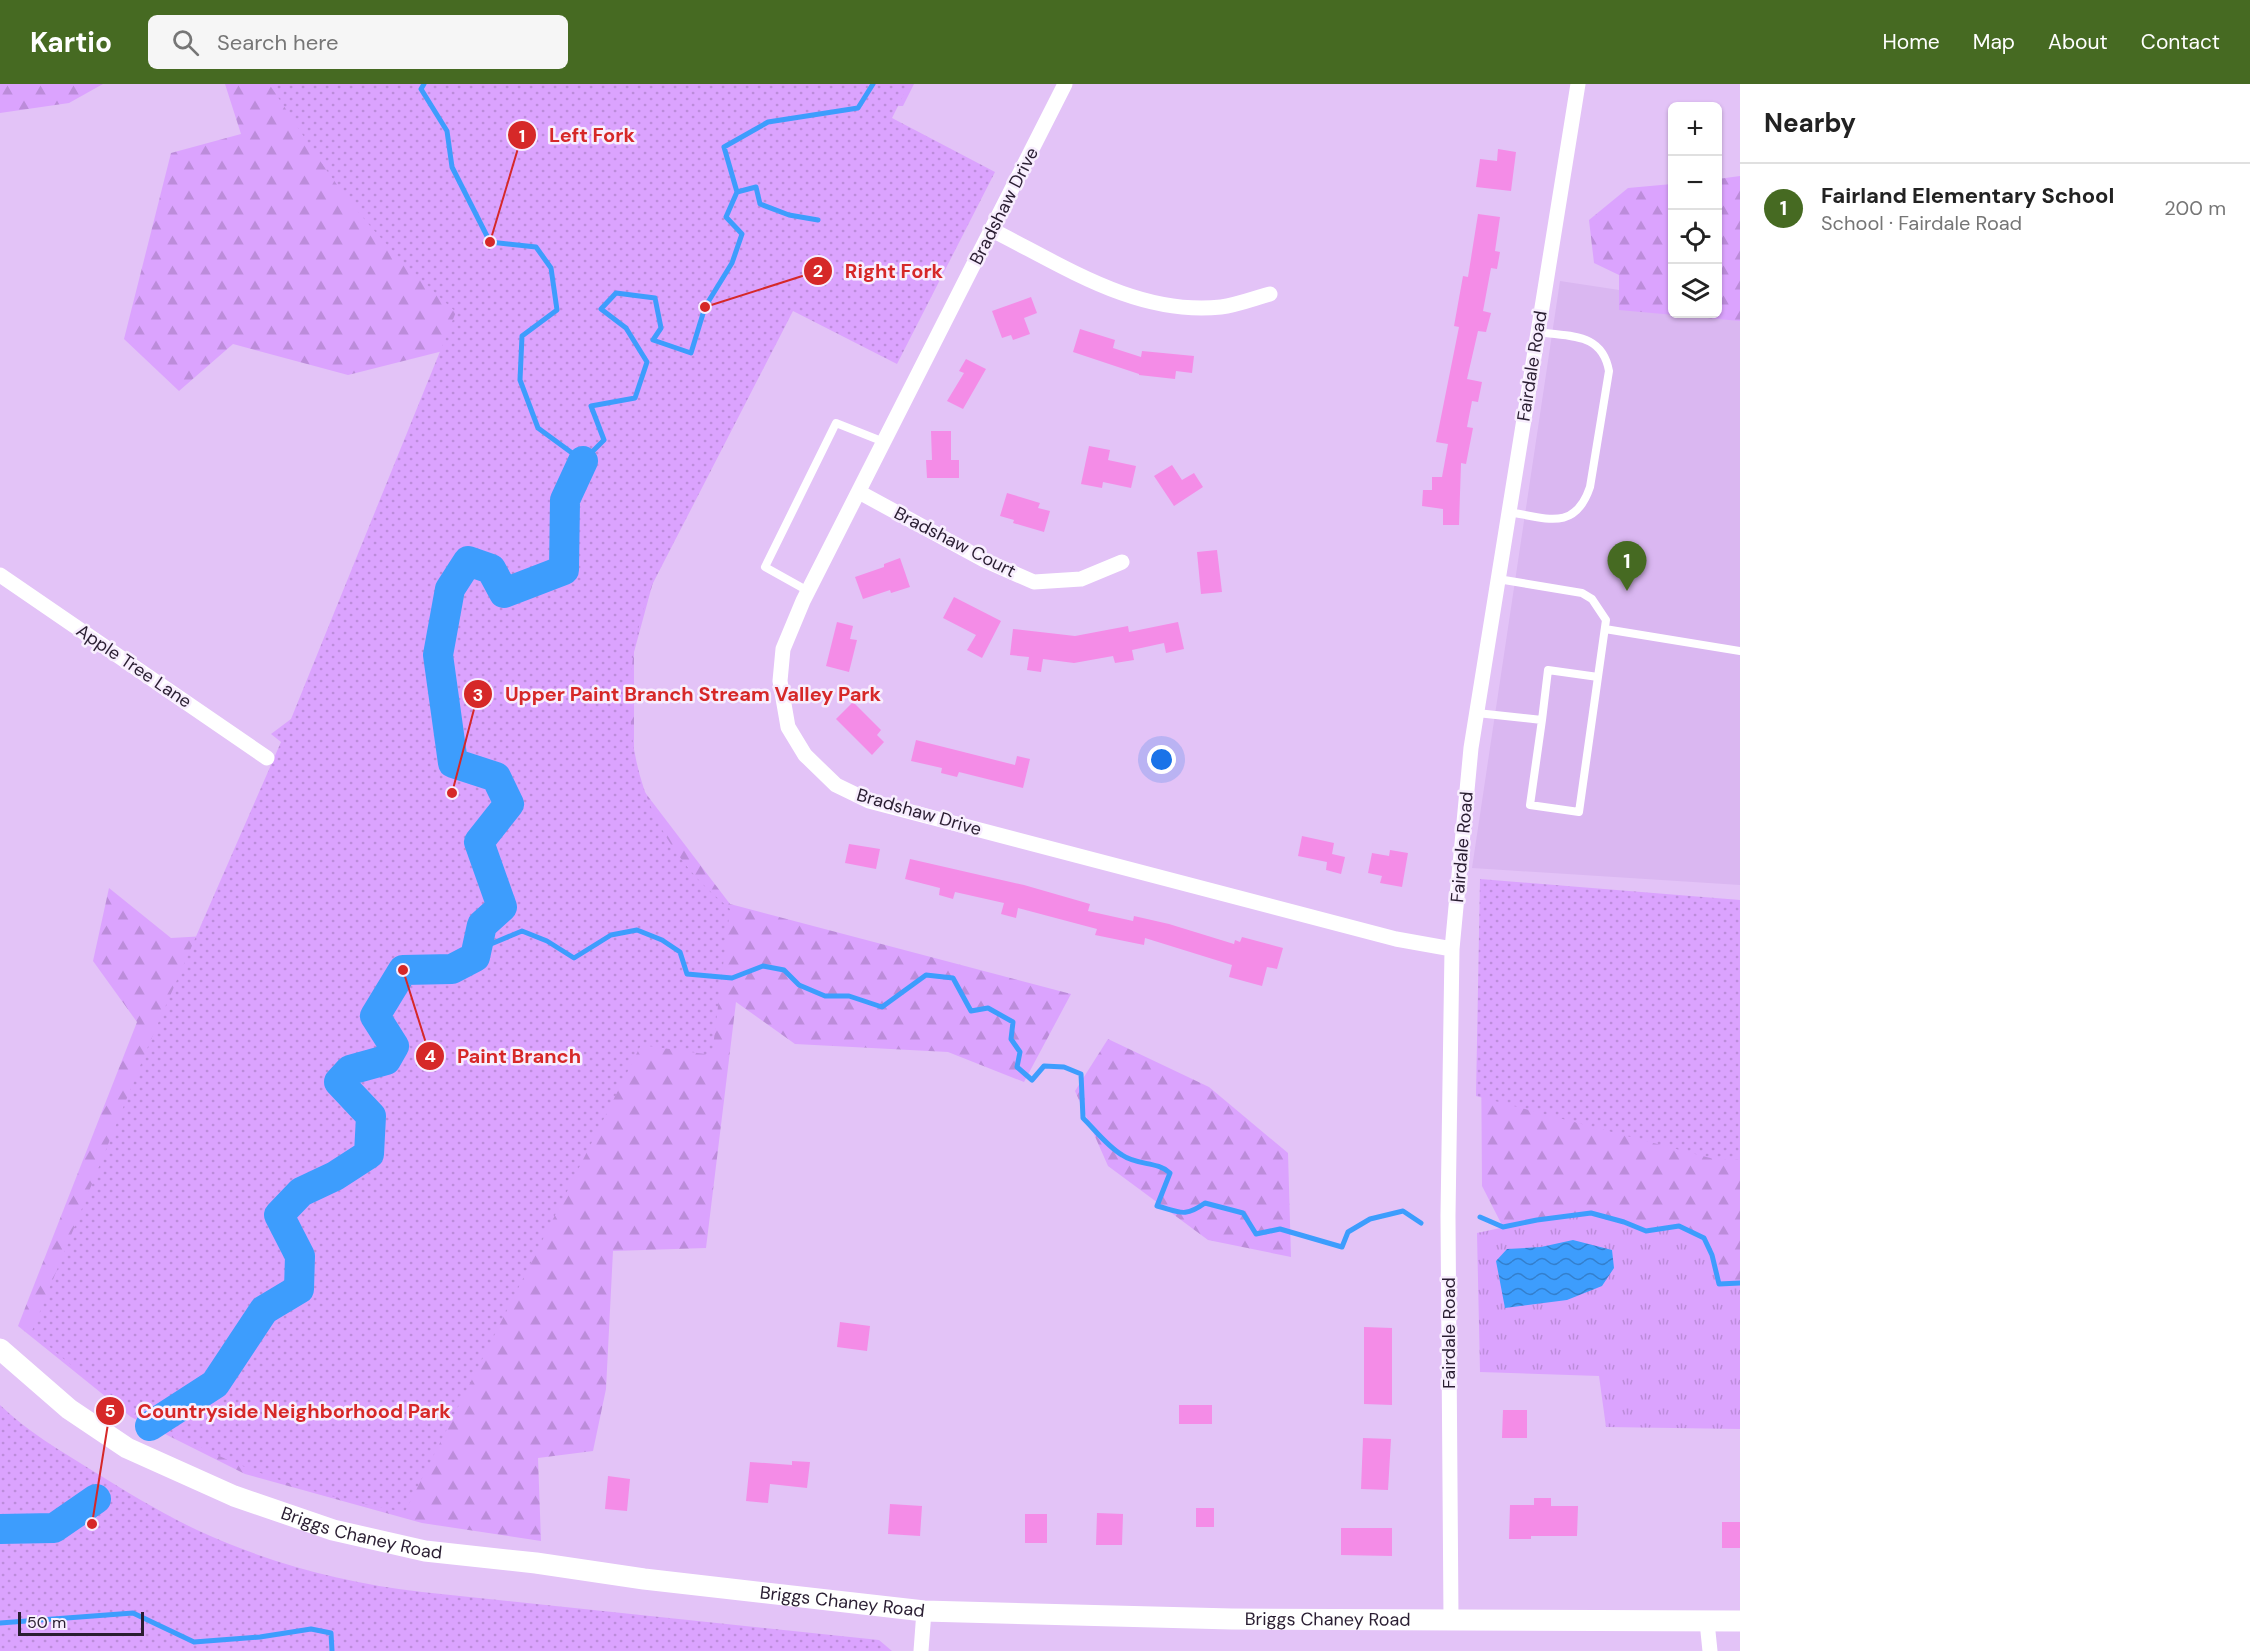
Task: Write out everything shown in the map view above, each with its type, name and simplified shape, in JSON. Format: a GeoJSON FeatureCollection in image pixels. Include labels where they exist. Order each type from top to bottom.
{"type":"FeatureCollection","features":[{"type":"Feature","properties":{"kind":"main road","name":"Briggs Chaney Road"},"geometry":{"type":"LineString","coordinates":[[0,1349],[69,1409],[127,1448],[234,1496],[333,1530],[425,1551],[924,1611],[1232,1619],[1451,1618],[1740,1621]]}},
{"type":"Feature","properties":{"kind":"street","name":"Bradshaw Drive"},"geometry":{"type":"LineString","coordinates":[[1065,84],[808,591],[783,649],[780,681],[788,727],[805,755],[836,785],[869,801],[1396,939],[1452,949]]}},
{"type":"Feature","properties":{"kind":"street","name":"Fairdale Road"},"geometry":{"type":"LineString","coordinates":[[1451,1618],[1448,1216],[1452,949],[1471,748],[1578,84]]}},
{"type":"Feature","properties":{"kind":"street"},"geometry":{"type":"LineString","coordinates":[[992,230],[1091,281],[1143,301],[1174,307],[1222,307],[1270,294]]}},
{"type":"Feature","properties":{"kind":"street","name":"Bradshaw Court"},"geometry":{"type":"LineString","coordinates":[[859,492],[984,560],[1034,582],[1081,579],[1122,562]]}},
{"type":"Feature","properties":{"kind":"street","name":"Apple Tree Lane"},"geometry":{"type":"LineString","coordinates":[[0,575],[267,758]]}},
{"type":"Feature","properties":{"kind":"street"},"geometry":{"type":"LineString","coordinates":[[921,1651],[924,1611]]}},
{"type":"Feature","properties":{"kind":"street"},"geometry":{"type":"LineString","coordinates":[[1707,1622],[1710,1651]]}},
{"type":"Feature","properties":{"kind":"lane"},"geometry":{"type":"LineString","coordinates":[[1509,512],[1552,519],[1568,518],[1582,506],[1590,487],[1609,371],[1607,359],[1601,348],[1591,341],[1538,332]]}},
{"type":"Feature","properties":{"kind":"lane"},"geometry":{"type":"LineString","coordinates":[[808,591],[765,567],[836,423],[884,442]]}},
{"type":"Feature","properties":{"kind":"lane"},"geometry":{"type":"LineString","coordinates":[[1498,579],[1582,593],[1592,599],[1606,620],[1605,629],[1579,812],[1530,805],[1548,670],[1598,677]]}},
{"type":"Feature","properties":{"kind":"lane"},"geometry":{"type":"LineString","coordinates":[[1605,629],[1740,651]]}},
{"type":"Feature","properties":{"kind":"lane"},"geometry":{"type":"LineString","coordinates":[[1477,713],[1542,720]]}},
{"type":"Feature","properties":{"kind":"shaded area"},"geometry":{"type":"Polygon","coordinates":[[[1560,281],[1668,297],[1668,318],[1722,318],[1722,313],[1740,309],[1740,885],[1472,868],[1560,281]]]}},
{"type":"Feature","properties":{"kind":"green space"},"geometry":{"type":"Polygon","coordinates":[[[0,84],[103,84],[69,103],[0,113],[0,84]]]}},
{"type":"Feature","properties":{"kind":"green space"},"geometry":{"type":"Polygon","coordinates":[[[225,84],[914,84],[903,106],[833,106],[671,516],[634,652],[634,778],[730,904],[1071,994],[1024,1082],[948,1052],[795,1044],[736,1002],[706,1248],[613,1251],[606,1389],[593,1451],[538,1458],[541,1541],[422,1523],[245,1474],[131,1417],[18,1326],[137,1022],[93,961],[109,888],[171,938],[224,935],[447,350],[348,375],[233,344],[179,391],[124,339],[171,153],[241,134],[225,84]]]}},
{"type":"Feature","properties":{"kind":"green space"},"geometry":{"type":"Polygon","coordinates":[[[269,84],[909,84],[892,118],[995,172],[897,364],[793,311],[652,585],[633,655],[630,691],[631,727],[636,762],[647,796],[662,829],[693,874],[730,909],[712,1055],[641,1045],[405,1512],[353,1502],[303,1488],[205,1449],[159,1425],[114,1397],[72,1366],[32,1331],[149,1044],[281,742],[271,734],[291,719],[456,312],[372,229],[327,170],[269,84]]]}},
{"type":"Feature","properties":{"kind":"green space"},"geometry":{"type":"Polygon","coordinates":[[[1740,176],[1740,321],[1707,318],[1722,318],[1722,178],[1740,176]]]}},
{"type":"Feature","properties":{"kind":"green space"},"geometry":{"type":"Polygon","coordinates":[[[1668,184],[1668,314],[1619,310],[1619,275],[1594,263],[1589,220],[1628,188],[1668,184]]]}},
{"type":"Feature","properties":{"kind":"green space"},"geometry":{"type":"Polygon","coordinates":[[[1480,879],[1740,900],[1740,1160],[1714,1159],[1476,1096],[1480,879]]]}},
{"type":"Feature","properties":{"kind":"green space"},"geometry":{"type":"Polygon","coordinates":[[[1480,898],[1740,900],[1740,1283],[1719,1284],[1712,1255],[1704,1238],[1679,1226],[1646,1231],[1591,1213],[1503,1227],[1482,1186],[1480,898]]]}},
{"type":"Feature","properties":{"kind":"green space"},"geometry":{"type":"Polygon","coordinates":[[[1108,1039],[1209,1087],[1288,1153],[1291,1257],[1208,1240],[1108,1166],[1075,1091],[1108,1039]]]}},
{"type":"Feature","properties":{"kind":"green space"},"geometry":{"type":"Polygon","coordinates":[[[1591,1213],[1646,1231],[1679,1226],[1704,1238],[1712,1255],[1719,1284],[1740,1283],[1740,1429],[1606,1427],[1599,1376],[1480,1372],[1477,1233],[1537,1220],[1591,1213]]]}},
{"type":"Feature","properties":{"kind":"green space"},"geometry":{"type":"Polygon","coordinates":[[[0,1405],[22,1424],[57,1448],[170,1517],[224,1542],[307,1570],[364,1583],[422,1592],[879,1640],[892,1651],[0,1651],[0,1405]]]}},
{"type":"Feature","properties":{"kind":"water"},"geometry":{"type":"Polygon","coordinates":[[[1573,1240],[1612,1250],[1614,1268],[1602,1286],[1567,1300],[1505,1308],[1496,1261],[1507,1249],[1541,1247],[1573,1240]]]}},
{"type":"Feature","properties":{"kind":"building"},"geometry":{"type":"Polygon","coordinates":[[[1498,149],[1516,152],[1511,191],[1476,187],[1480,159],[1497,161],[1498,149]]]}},
{"type":"Feature","properties":{"kind":"building"},"geometry":{"type":"Polygon","coordinates":[[[1478,214],[1500,217],[1495,251],[1500,252],[1497,269],[1491,268],[1483,311],[1491,313],[1486,332],[1478,331],[1467,379],[1482,382],[1478,402],[1472,401],[1467,427],[1473,428],[1466,464],[1461,463],[1459,525],[1443,525],[1443,509],[1422,506],[1423,490],[1432,490],[1432,477],[1442,477],[1448,444],[1436,442],[1459,327],[1454,326],[1463,276],[1468,277],[1478,214]]]}},
{"type":"Feature","properties":{"kind":"building"},"geometry":{"type":"Polygon","coordinates":[[[1031,297],[1037,313],[1024,318],[1030,334],[1013,340],[1011,335],[1002,338],[992,311],[1031,297]]]}},
{"type":"Feature","properties":{"kind":"building"},"geometry":{"type":"Polygon","coordinates":[[[1080,329],[1115,340],[1113,348],[1141,357],[1142,351],[1194,356],[1192,373],[1176,371],[1175,379],[1139,375],[1073,352],[1080,329]]]}},
{"type":"Feature","properties":{"kind":"building"},"geometry":{"type":"Polygon","coordinates":[[[966,359],[986,369],[963,409],[947,401],[964,373],[959,371],[966,359]]]}},
{"type":"Feature","properties":{"kind":"building"},"geometry":{"type":"Polygon","coordinates":[[[931,431],[951,431],[951,460],[959,460],[959,478],[927,478],[926,460],[932,460],[931,431]]]}},
{"type":"Feature","properties":{"kind":"building"},"geometry":{"type":"Polygon","coordinates":[[[1089,446],[1110,450],[1108,460],[1136,466],[1131,488],[1103,482],[1102,488],[1081,484],[1089,446]]]}},
{"type":"Feature","properties":{"kind":"building"},"geometry":{"type":"Polygon","coordinates":[[[1172,465],[1182,480],[1194,473],[1203,487],[1174,506],[1154,476],[1172,465]]]}},
{"type":"Feature","properties":{"kind":"building"},"geometry":{"type":"Polygon","coordinates":[[[1007,493],[1040,503],[1038,508],[1050,511],[1044,532],[1013,523],[1014,520],[1000,516],[1007,493]]]}},
{"type":"Feature","properties":{"kind":"building"},"geometry":{"type":"Polygon","coordinates":[[[1217,550],[1222,592],[1201,594],[1197,552],[1217,550]]]}},
{"type":"Feature","properties":{"kind":"building"},"geometry":{"type":"Polygon","coordinates":[[[900,558],[910,587],[891,593],[890,590],[863,599],[855,577],[884,567],[884,564],[900,558]]]}},
{"type":"Feature","properties":{"kind":"building"},"geometry":{"type":"Polygon","coordinates":[[[954,597],[1001,621],[982,658],[967,650],[976,635],[943,618],[954,597]]]}},
{"type":"Feature","properties":{"kind":"building"},"geometry":{"type":"Polygon","coordinates":[[[837,622],[853,626],[850,639],[857,640],[849,672],[826,666],[837,622]]]}},
{"type":"Feature","properties":{"kind":"building"},"geometry":{"type":"Polygon","coordinates":[[[1178,622],[1184,649],[1166,653],[1164,643],[1132,650],[1134,660],[1115,663],[1113,656],[1074,663],[1043,659],[1041,672],[1027,670],[1029,657],[1010,655],[1013,629],[1075,636],[1128,626],[1129,632],[1178,622]]]}},
{"type":"Feature","properties":{"kind":"building"},"geometry":{"type":"Polygon","coordinates":[[[853,702],[881,730],[877,735],[884,742],[872,755],[836,719],[853,702]]]}},
{"type":"Feature","properties":{"kind":"building"},"geometry":{"type":"Polygon","coordinates":[[[916,740],[1015,765],[1017,756],[1030,759],[1023,788],[959,772],[957,777],[941,773],[942,768],[911,761],[916,740]]]}},
{"type":"Feature","properties":{"kind":"building"},"geometry":{"type":"Polygon","coordinates":[[[1302,836],[1334,843],[1332,854],[1345,857],[1341,874],[1326,870],[1327,862],[1298,856],[1302,836]]]}},
{"type":"Feature","properties":{"kind":"building"},"geometry":{"type":"Polygon","coordinates":[[[849,844],[880,849],[876,869],[845,863],[849,844]]]}},
{"type":"Feature","properties":{"kind":"building"},"geometry":{"type":"Polygon","coordinates":[[[1390,850],[1408,853],[1402,887],[1380,883],[1382,876],[1368,873],[1372,853],[1389,856],[1390,850]]]}},
{"type":"Feature","properties":{"kind":"building"},"geometry":{"type":"Polygon","coordinates":[[[910,859],[1024,885],[1090,904],[1088,911],[1133,921],[1134,916],[1234,944],[1235,940],[1240,942],[1242,937],[1283,948],[1277,969],[1267,967],[1262,986],[1229,977],[1232,965],[1145,938],[1144,945],[1095,935],[1097,929],[1018,908],[1016,918],[1001,914],[1004,903],[955,892],[953,899],[939,895],[940,888],[905,879],[910,859]]]}},
{"type":"Feature","properties":{"kind":"building"},"geometry":{"type":"Polygon","coordinates":[[[840,1322],[870,1326],[867,1351],[837,1347],[840,1322]]]}},
{"type":"Feature","properties":{"kind":"building"},"geometry":{"type":"Polygon","coordinates":[[[1364,1327],[1392,1328],[1392,1405],[1364,1404],[1364,1327]]]}},
{"type":"Feature","properties":{"kind":"building"},"geometry":{"type":"Polygon","coordinates":[[[1179,1405],[1212,1405],[1212,1424],[1179,1424],[1179,1405]]]}},
{"type":"Feature","properties":{"kind":"building"},"geometry":{"type":"Polygon","coordinates":[[[1503,1410],[1527,1410],[1527,1438],[1502,1438],[1503,1410]]]}},
{"type":"Feature","properties":{"kind":"building"},"geometry":{"type":"Polygon","coordinates":[[[1363,1438],[1391,1439],[1388,1490],[1361,1489],[1363,1438]]]}},
{"type":"Feature","properties":{"kind":"building"},"geometry":{"type":"Polygon","coordinates":[[[792,1461],[810,1462],[807,1488],[770,1484],[768,1503],[746,1501],[750,1462],[792,1465],[792,1461]]]}},
{"type":"Feature","properties":{"kind":"building"},"geometry":{"type":"Polygon","coordinates":[[[608,1476],[630,1479],[627,1511],[605,1509],[608,1476]]]}},
{"type":"Feature","properties":{"kind":"building"},"geometry":{"type":"Polygon","coordinates":[[[1534,1498],[1551,1498],[1551,1506],[1578,1506],[1577,1536],[1531,1536],[1531,1539],[1509,1539],[1510,1505],[1534,1505],[1534,1498]]]}},
{"type":"Feature","properties":{"kind":"building"},"geometry":{"type":"Polygon","coordinates":[[[890,1504],[922,1506],[920,1536],[888,1534],[890,1504]]]}},
{"type":"Feature","properties":{"kind":"building"},"geometry":{"type":"Polygon","coordinates":[[[1196,1508],[1214,1508],[1214,1527],[1196,1527],[1196,1508]]]}},
{"type":"Feature","properties":{"kind":"building"},"geometry":{"type":"Polygon","coordinates":[[[1097,1513],[1123,1514],[1122,1545],[1096,1545],[1097,1513]]]}},
{"type":"Feature","properties":{"kind":"building"},"geometry":{"type":"Polygon","coordinates":[[[1025,1514],[1047,1514],[1047,1543],[1025,1543],[1025,1514]]]}},
{"type":"Feature","properties":{"kind":"building"},"geometry":{"type":"Polygon","coordinates":[[[1722,1522],[1740,1522],[1740,1548],[1722,1548],[1722,1522]]]}},
{"type":"Feature","properties":{"kind":"building"},"geometry":{"type":"Polygon","coordinates":[[[1341,1528],[1392,1528],[1392,1556],[1341,1555],[1341,1528]]]}},
{"type":"Feature","properties":{"kind":"waterway"},"geometry":{"type":"LineString","coordinates":[[424,84],[421,89],[447,131],[452,167],[490,242],[536,247],[551,268],[557,310],[522,336],[520,380],[538,428],[583,461],[604,440],[591,406],[635,398],[647,362],[626,328],[601,309],[616,293],[655,298],[661,328],[653,340],[691,353],[705,307],[732,263],[742,234],[726,217],[737,192],[724,147],[768,122],[858,108],[873,84]]}},
{"type":"Feature","properties":{"kind":"waterway"},"geometry":{"type":"LineString","coordinates":[[737,192],[756,187],[760,204],[789,215],[818,220]]}},
{"type":"Feature","properties":{"kind":"waterway"},"geometry":{"type":"LineString","coordinates":[[150,1426],[215,1384],[264,1310],[299,1289],[300,1256],[279,1215],[301,1192],[335,1176],[369,1154],[371,1116],[339,1082],[350,1070],[386,1060],[394,1046],[375,1016],[403,970],[452,969],[475,957],[482,925],[502,907],[479,842],[509,804],[496,777],[453,763],[438,655],[450,589],[468,561],[491,569],[504,593],[564,570],[565,500],[583,461]]}},
{"type":"Feature","properties":{"kind":"waterway"},"geometry":{"type":"LineString","coordinates":[[475,957],[491,944],[522,931],[547,941],[574,958],[611,935],[637,930],[662,940],[680,952],[687,974],[732,978],[763,966],[784,970],[799,985],[825,996],[849,996],[882,1007],[926,975],[953,978],[971,1011],[988,1008],[1013,1022],[1011,1039],[1020,1052],[1017,1067],[1032,1080],[1044,1066],[1064,1067],[1081,1074],[1083,1118],[1106,1143],[1122,1155],[1134,1161],[1165,1169],[1170,1173],[1157,1206],[1177,1212],[1187,1212],[1205,1203],[1243,1213],[1256,1234],[1280,1229],[1342,1247],[1348,1232],[1370,1219],[1403,1211],[1421,1223]]}},
{"type":"Feature","properties":{"kind":"waterway"},"geometry":{"type":"LineString","coordinates":[[1480,1217],[1503,1227],[1591,1213],[1646,1231],[1679,1226],[1704,1238],[1712,1255],[1719,1284],[1740,1283]]}},
{"type":"Feature","properties":{"kind":"waterway"},"geometry":{"type":"LineString","coordinates":[[0,1529],[54,1528],[96,1499]]}},
{"type":"Feature","properties":{"kind":"waterway"},"geometry":{"type":"LineString","coordinates":[[0,1623],[133,1613],[194,1642],[260,1637],[311,1629],[331,1633],[332,1651]]}},
{"type":"Feature","properties":{"kind":"place","name":"Left Fork"},"geometry":{"type":"Point","coordinates":[490,242]}},
{"type":"Feature","properties":{"kind":"place","name":"Right Fork"},"geometry":{"type":"Point","coordinates":[705,307]}},
{"type":"Feature","properties":{"kind":"place","name":"Fairland Elementary School"},"geometry":{"type":"Point","coordinates":[1627,591]}},
{"type":"Feature","properties":{"kind":"place","name":"Upper Paint Branch Stream Valley Park"},"geometry":{"type":"Point","coordinates":[452,793]}},
{"type":"Feature","properties":{"kind":"place","name":"Paint Branch"},"geometry":{"type":"Point","coordinates":[403,970]}},
{"type":"Feature","properties":{"kind":"place","name":"Countryside Neighborhood Park"},"geometry":{"type":"Point","coordinates":[92,1524]}}]}
